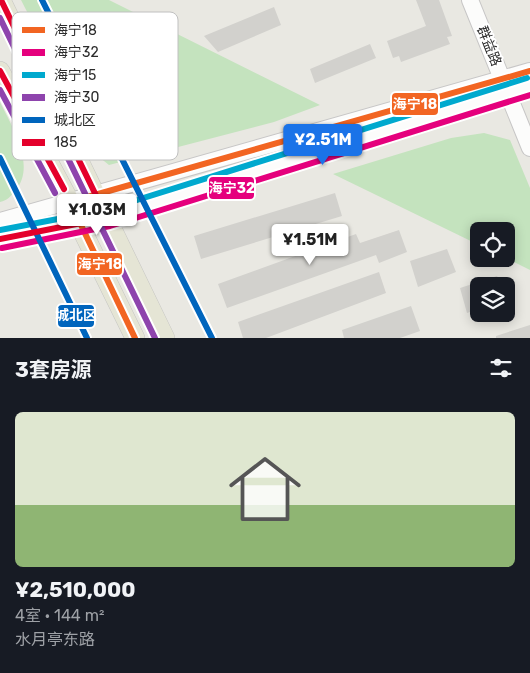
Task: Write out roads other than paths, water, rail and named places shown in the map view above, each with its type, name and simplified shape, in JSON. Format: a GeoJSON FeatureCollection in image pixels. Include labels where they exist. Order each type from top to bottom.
{"type":"FeatureCollection","features":[{"type":"Feature","properties":{"kind":"main road"},"geometry":{"type":"LineString","coordinates":[[1,0],[12,22]]}},
{"type":"Feature","properties":{"kind":"main road","name":"群益路"},"geometry":{"type":"LineString","coordinates":[[470,0],[530,148]]}},
{"type":"Feature","properties":{"kind":"main road"},"geometry":{"type":"LineString","coordinates":[[0,71],[12,93]]}},
{"type":"Feature","properties":{"kind":"main road"},"geometry":{"type":"LineString","coordinates":[[0,239],[107,218],[504,85],[530,71]]}},
{"type":"Feature","properties":{"kind":"main road"},"geometry":{"type":"LineString","coordinates":[[0,221],[96,193],[504,85],[530,86]]}},
{"type":"Feature","properties":{"kind":"main road"},"geometry":{"type":"LineString","coordinates":[[48,160],[70,202],[135,338]]}},
{"type":"Feature","properties":{"kind":"main road"},"geometry":{"type":"LineString","coordinates":[[80,160],[165,338]]}}]}
